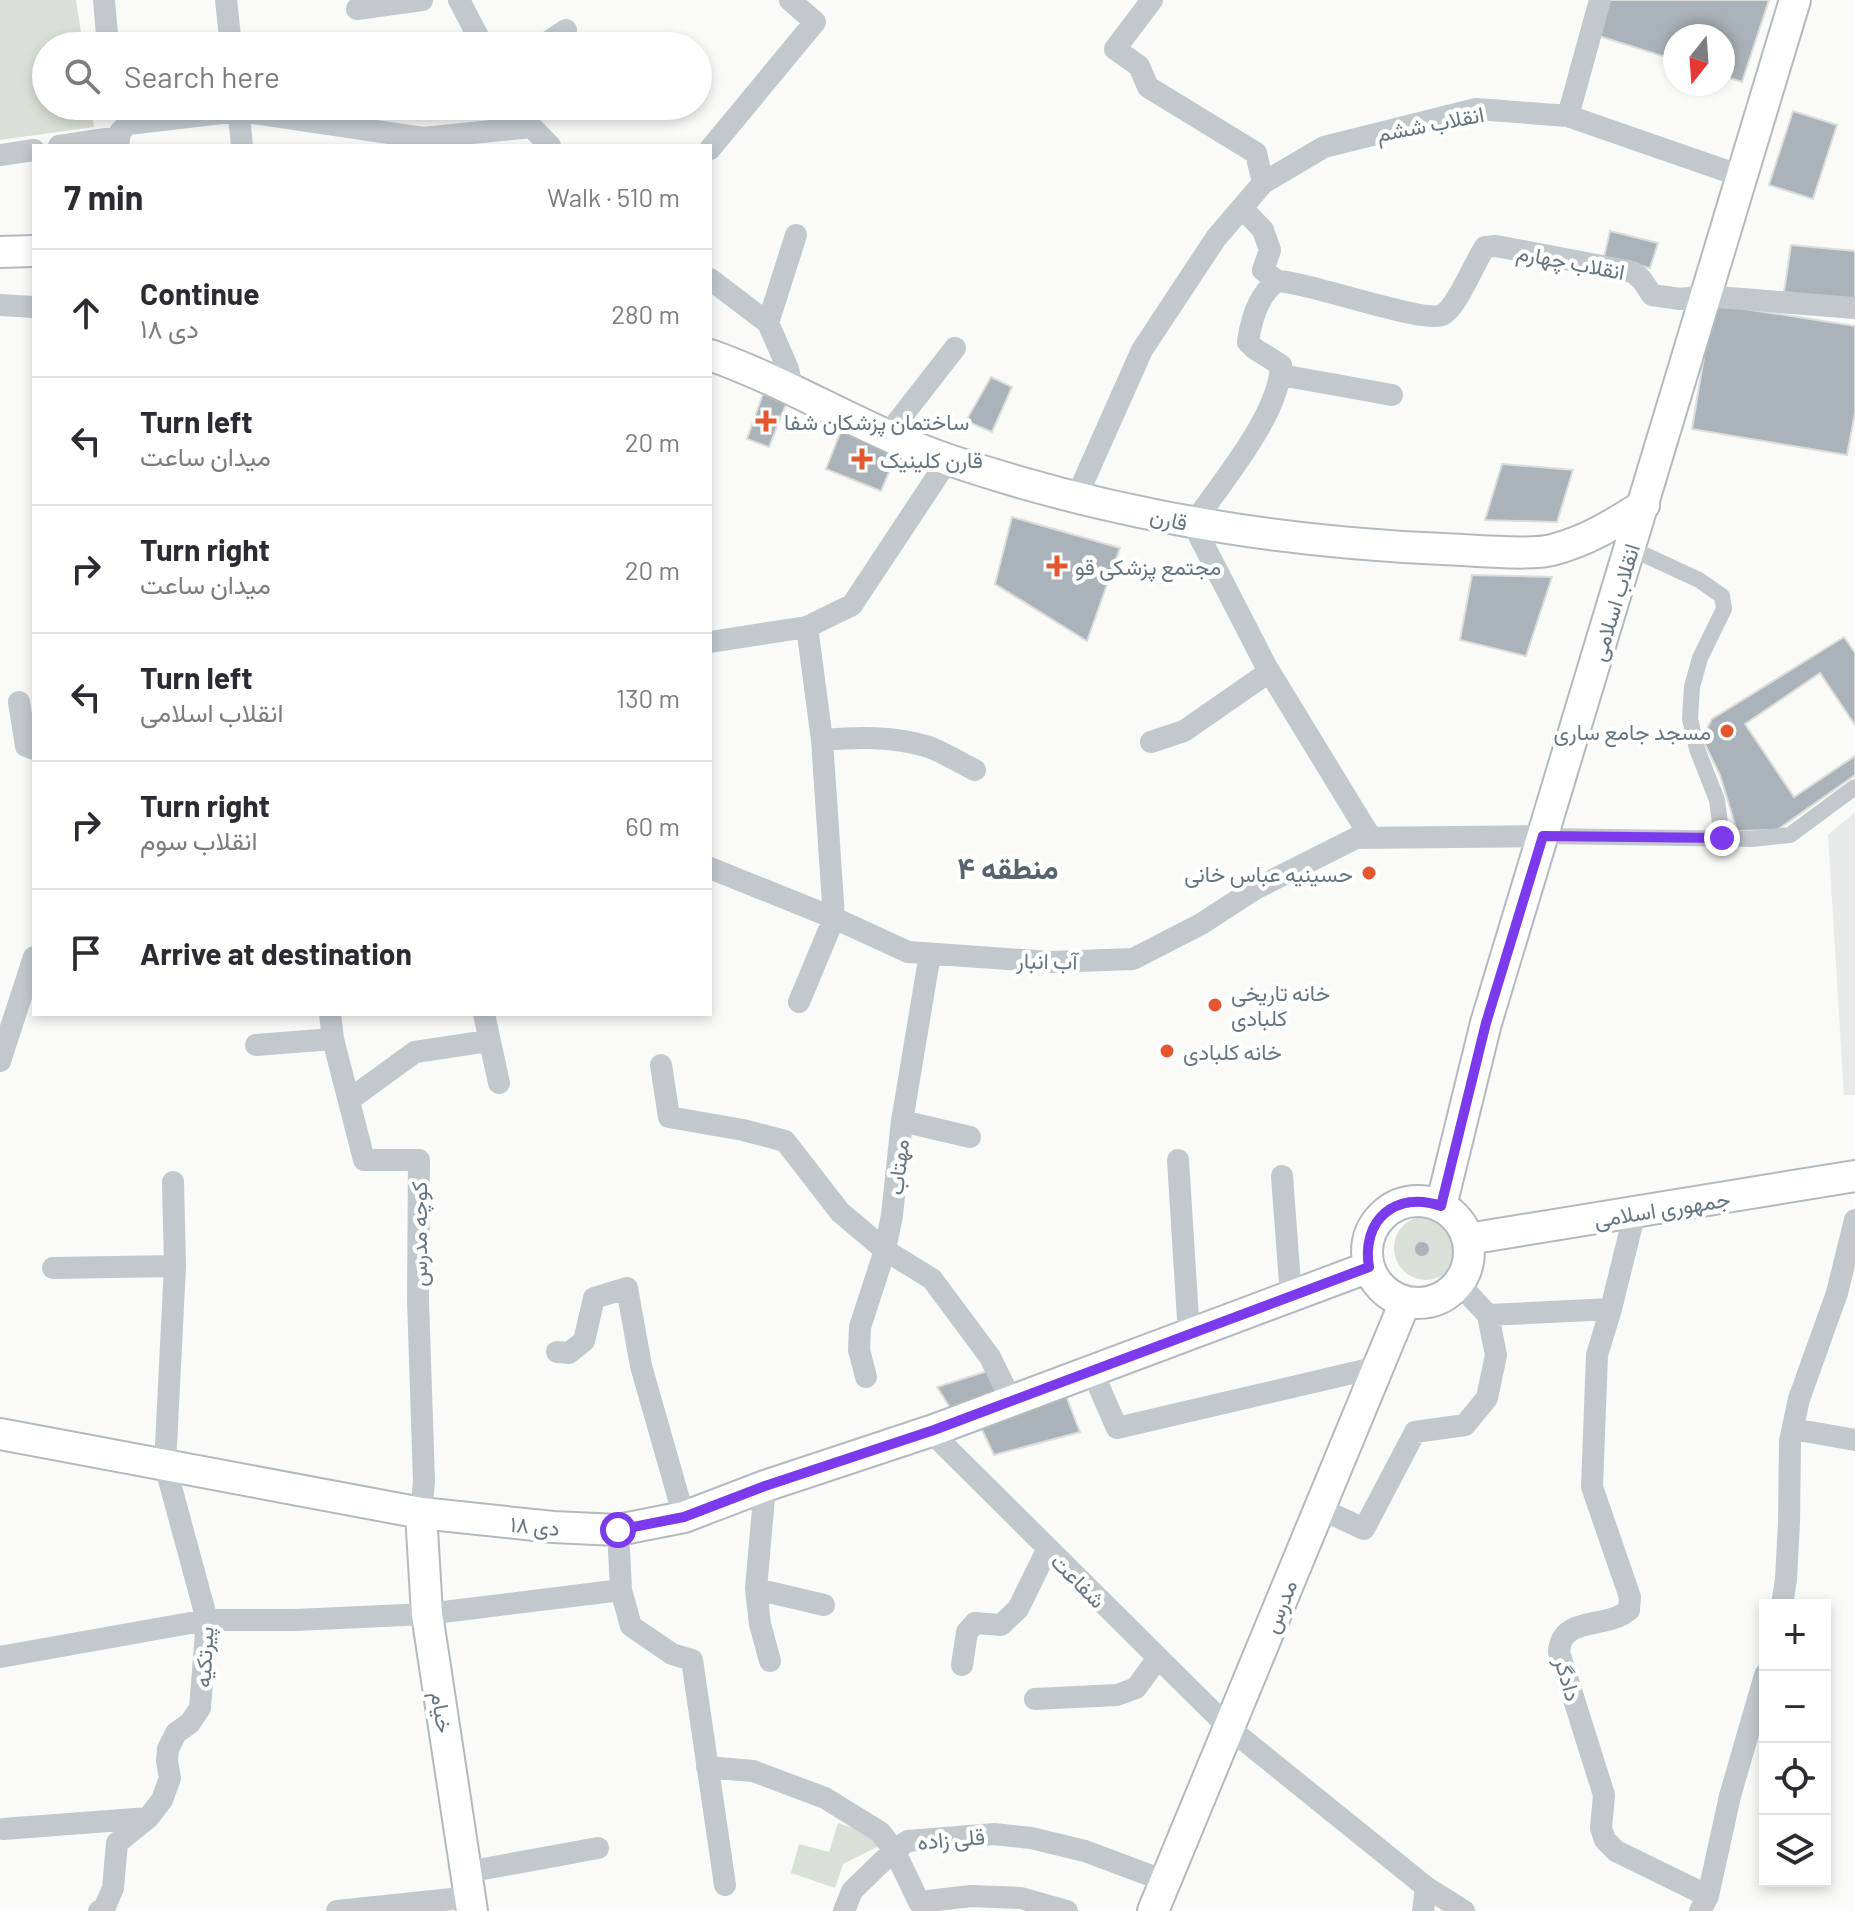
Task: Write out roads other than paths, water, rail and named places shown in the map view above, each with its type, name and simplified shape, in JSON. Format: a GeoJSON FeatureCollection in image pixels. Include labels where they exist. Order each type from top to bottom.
{"type":"FeatureCollection","features":[{"type":"Feature","properties":{"kind":"main road","name":"انقلاب اسلامی"},"geometry":{"type":"LineString","coordinates":[[1441,1206],[1486,1023],[1795,0]]}},
{"type":"Feature","properties":{"kind":"main road"},"geometry":{"type":"LineString","coordinates":[[0,252],[32,251]]}},
{"type":"Feature","properties":{"kind":"main road","name":"قارن"},"geometry":{"type":"LineString","coordinates":[[712,356],[948,460],[1193,524],[1377,547],[1549,551],[1601,533],[1644,505]]}},
{"type":"Feature","properties":{"kind":"main road","name":"جمهوری اسلامی"},"geometry":{"type":"LineString","coordinates":[[1468,1239],[1855,1176]]}},
{"type":"Feature","properties":{"kind":"main road"},"geometry":{"type":"LineString","coordinates":[[1418,1201],[1441,1206],[1458,1219],[1468,1239],[1470,1255],[1467,1270],[1459,1284],[1435,1301],[1405,1302],[1383,1288],[1369,1267],[1367,1244],[1377,1222],[1395,1206],[1418,1201]]}},
{"type":"Feature","properties":{"kind":"main road","name":"۱۸ دی"},"geometry":{"type":"LineString","coordinates":[[0,1434],[421,1513],[553,1527],[618,1530],[684,1517],[765,1486],[930,1431],[1369,1267]]}},
{"type":"Feature","properties":{"kind":"main road","name":"مدرس"},"geometry":{"type":"LineString","coordinates":[[1153,1911],[1405,1302]]}},
{"type":"Feature","properties":{"kind":"main road","name":"خیام"},"geometry":{"type":"LineString","coordinates":[[421,1513],[427,1614],[470,1893]]}},
{"type":"Feature","properties":{"kind":"street"},"geometry":{"type":"LineString","coordinates":[[104,0],[107,32]]}},
{"type":"Feature","properties":{"kind":"street"},"geometry":{"type":"LineString","coordinates":[[226,0],[229,32]]}},
{"type":"Feature","properties":{"kind":"street"},"geometry":{"type":"LineString","coordinates":[[357,9],[422,0]]}},
{"type":"Feature","properties":{"kind":"street"},"geometry":{"type":"LineString","coordinates":[[459,0],[476,32]]}},
{"type":"Feature","properties":{"kind":"street"},"geometry":{"type":"LineString","coordinates":[[712,147],[815,22],[790,0]]}},
{"type":"Feature","properties":{"kind":"street"},"geometry":{"type":"LineString","coordinates":[[1152,0],[1115,49],[1139,66],[1148,87],[1256,153],[1263,183]]}},
{"type":"Feature","properties":{"kind":"street"},"geometry":{"type":"LineString","coordinates":[[1568,116],[1600,0]]}},
{"type":"Feature","properties":{"kind":"street","name":"انقلاب ششم"},"geometry":{"type":"LineString","coordinates":[[1077,496],[1142,350],[1216,238],[1263,183],[1324,147],[1476,109],[1568,116],[1741,176]]}},
{"type":"Feature","properties":{"kind":"street"},"geometry":{"type":"LineString","coordinates":[[83,144],[118,141],[128,124],[157,120]]}},
{"type":"Feature","properties":{"kind":"street"},"geometry":{"type":"LineString","coordinates":[[239,120],[242,144]]}},
{"type":"Feature","properties":{"kind":"street"},"geometry":{"type":"LineString","coordinates":[[308,120],[423,138],[531,127]]}},
{"type":"Feature","properties":{"kind":"street"},"geometry":{"type":"LineString","coordinates":[[526,120],[548,144]]}},
{"type":"Feature","properties":{"kind":"street"},"geometry":{"type":"LineString","coordinates":[[0,155],[32,150]]}},
{"type":"Feature","properties":{"kind":"street"},"geometry":{"type":"LineString","coordinates":[[1242,208],[1263,230],[1270,250],[1263,270],[1277,281],[1268,288],[1257,307],[1248,342],[1281,365],[1281,375],[1269,411],[1193,524],[1269,672],[1371,838]]}},
{"type":"Feature","properties":{"kind":"street"},"geometry":{"type":"LineString","coordinates":[[768,323],[796,235]]}},
{"type":"Feature","properties":{"kind":"street","name":"انقلاب چهارم"},"geometry":{"type":"LineString","coordinates":[[1277,281],[1353,297],[1428,318],[1441,316],[1450,308],[1485,247],[1496,246],[1633,272],[1652,295],[1680,299],[1705,296]]}},
{"type":"Feature","properties":{"kind":"street"},"geometry":{"type":"LineString","coordinates":[[712,281],[768,323],[788,369],[793,391]]}},
{"type":"Feature","properties":{"kind":"street"},"geometry":{"type":"LineString","coordinates":[[1705,296],[1855,308]]}},
{"type":"Feature","properties":{"kind":"street"},"geometry":{"type":"LineString","coordinates":[[0,305],[32,307]]}},
{"type":"Feature","properties":{"kind":"street"},"geometry":{"type":"LineString","coordinates":[[888,434],[955,348]]}},
{"type":"Feature","properties":{"kind":"street"},"geometry":{"type":"LineString","coordinates":[[1281,375],[1392,395]]}},
{"type":"Feature","properties":{"kind":"street"},"geometry":{"type":"LineString","coordinates":[[712,642],[807,627],[852,605],[948,460]]}},
{"type":"Feature","properties":{"kind":"street"},"geometry":{"type":"LineString","coordinates":[[1630,548],[1699,580],[1722,596],[1724,609],[1700,658],[1692,687],[1690,719],[1697,749],[1717,800],[1722,838]]}},
{"type":"Feature","properties":{"kind":"street"},"geometry":{"type":"LineString","coordinates":[[799,1002],[834,918],[822,740],[807,627]]}},
{"type":"Feature","properties":{"kind":"street"},"geometry":{"type":"LineString","coordinates":[[1151,742],[1184,731],[1269,672]]}},
{"type":"Feature","properties":{"kind":"street"},"geometry":{"type":"LineString","coordinates":[[19,702],[26,746],[32,748]]}},
{"type":"Feature","properties":{"kind":"street"},"geometry":{"type":"LineString","coordinates":[[822,740],[862,736],[906,742],[932,748],[975,770]]}},
{"type":"Feature","properties":{"kind":"street"},"geometry":{"type":"LineString","coordinates":[[1543,836],[1722,838],[1790,835],[1855,787]]}},
{"type":"Feature","properties":{"kind":"street","name":"آب انبار"},"geometry":{"type":"LineString","coordinates":[[712,869],[908,952],[1050,962],[1133,959],[1201,924],[1255,889],[1356,838],[1543,836]]}},
{"type":"Feature","properties":{"kind":"street","name":"مهتاب"},"geometry":{"type":"LineString","coordinates":[[866,1377],[859,1350],[860,1327],[885,1250],[892,1215],[902,1121],[930,954]]}},
{"type":"Feature","properties":{"kind":"street"},"geometry":{"type":"LineString","coordinates":[[0,1061],[32,963]]}},
{"type":"Feature","properties":{"kind":"street","name":"کوچه مدرس"},"geometry":{"type":"LineString","coordinates":[[330,1016],[333,1039],[364,1160],[419,1160],[418,1300],[424,1481],[421,1513]]}},
{"type":"Feature","properties":{"kind":"street"},"geometry":{"type":"LineString","coordinates":[[484,1016],[499,1083]]}},
{"type":"Feature","properties":{"kind":"street"},"geometry":{"type":"LineString","coordinates":[[256,1045],[333,1039]]}},
{"type":"Feature","properties":{"kind":"street"},"geometry":{"type":"LineString","coordinates":[[349,1100],[415,1052],[488,1041]]}},
{"type":"Feature","properties":{"kind":"street"},"geometry":{"type":"LineString","coordinates":[[661,1065],[669,1117],[785,1141],[840,1212],[885,1250],[932,1279],[990,1357],[1012,1402]]}},
{"type":"Feature","properties":{"kind":"street"},"geometry":{"type":"LineString","coordinates":[[902,1121],[970,1137]]}},
{"type":"Feature","properties":{"kind":"street"},"geometry":{"type":"LineString","coordinates":[[1178,1160],[1189,1335]]}},
{"type":"Feature","properties":{"kind":"street"},"geometry":{"type":"LineString","coordinates":[[1282,1176],[1291,1297]]}},
{"type":"Feature","properties":{"kind":"street","name":"پیرتکیه"},"geometry":{"type":"LineString","coordinates":[[99,1911],[104,1909],[113,1888],[117,1843],[148,1818],[168,1787],[168,1749],[176,1733],[190,1723],[200,1708],[207,1620],[165,1465],[175,1266],[173,1182]]}},
{"type":"Feature","properties":{"kind":"street"},"geometry":{"type":"LineString","coordinates":[[1488,1315],[1611,1309],[1635,1212]]}},
{"type":"Feature","properties":{"kind":"street"},"geometry":{"type":"LineString","coordinates":[[1783,1599],[1790,1441],[1799,1399],[1837,1293],[1855,1220]]}},
{"type":"Feature","properties":{"kind":"street"},"geometry":{"type":"LineString","coordinates":[[53,1268],[175,1266]]}},
{"type":"Feature","properties":{"kind":"street"},"geometry":{"type":"LineString","coordinates":[[1319,1508],[1364,1529],[1415,1432],[1465,1425],[1487,1398],[1496,1355],[1488,1315],[1459,1284]]}},
{"type":"Feature","properties":{"kind":"street"},"geometry":{"type":"LineString","coordinates":[[557,1352],[569,1353],[584,1341],[594,1298],[627,1288],[641,1366],[684,1517]]}},
{"type":"Feature","properties":{"kind":"street","name":"دادگر"},"geometry":{"type":"LineString","coordinates":[[1611,1309],[1597,1355],[1592,1487],[1630,1597],[1629,1610],[1620,1618],[1567,1630],[1560,1640],[1559,1652],[1604,1795],[1601,1828],[1605,1840],[1616,1851],[1704,1904]]}},
{"type":"Feature","properties":{"kind":"street"},"geometry":{"type":"LineString","coordinates":[[1092,1371],[1117,1428],[1378,1367]]}},
{"type":"Feature","properties":{"kind":"street"},"geometry":{"type":"LineString","coordinates":[[1793,1429],[1855,1440]]}},
{"type":"Feature","properties":{"kind":"street","name":"شفاعت"},"geometry":{"type":"LineString","coordinates":[[930,1431],[1229,1728],[1426,1887],[1464,1911]]}},
{"type":"Feature","properties":{"kind":"street"},"geometry":{"type":"LineString","coordinates":[[765,1486],[756,1589],[760,1624],[770,1661]]}},
{"type":"Feature","properties":{"kind":"street"},"geometry":{"type":"LineString","coordinates":[[618,1530],[621,1590],[631,1626],[672,1654],[692,1660],[725,1885]]}},
{"type":"Feature","properties":{"kind":"street"},"geometry":{"type":"LineString","coordinates":[[962,1665],[967,1632],[975,1623],[1001,1625],[1018,1609],[1048,1548]]}},
{"type":"Feature","properties":{"kind":"street"},"geometry":{"type":"LineString","coordinates":[[756,1589],[824,1605]]}},
{"type":"Feature","properties":{"kind":"street"},"geometry":{"type":"LineString","coordinates":[[0,1657],[207,1620],[427,1614],[621,1590]]}},
{"type":"Feature","properties":{"kind":"street"},"geometry":{"type":"LineString","coordinates":[[1035,1699],[1117,1695],[1136,1688],[1158,1658]]}},
{"type":"Feature","properties":{"kind":"street"},"geometry":{"type":"LineString","coordinates":[[1704,1904],[1730,1796],[1759,1696]]}},
{"type":"Feature","properties":{"kind":"street","name":"قلی زاده"},"geometry":{"type":"LineString","coordinates":[[707,1767],[753,1771],[825,1798],[880,1832],[894,1850],[908,1841],[994,1834],[1031,1838],[1085,1851],[1165,1881]]}},
{"type":"Feature","properties":{"kind":"street"},"geometry":{"type":"LineString","coordinates":[[3,1829],[148,1818]]}},
{"type":"Feature","properties":{"kind":"street"},"geometry":{"type":"LineString","coordinates":[[337,1911],[470,1893],[598,1848]]}},
{"type":"Feature","properties":{"kind":"street"},"geometry":{"type":"LineString","coordinates":[[844,1911],[852,1891],[894,1850],[919,1902],[971,1896],[1021,1898],[1067,1911]]}},
{"type":"Feature","properties":{"kind":"street"},"geometry":{"type":"LineString","coordinates":[[1423,1911],[1426,1887]]}},
{"type":"Feature","properties":{"kind":"place","name":"ساختمان پزشکان شفا"},"geometry":{"type":"Point","coordinates":[766,421]}},
{"type":"Feature","properties":{"kind":"place","name":"قارن کلینیک"},"geometry":{"type":"Point","coordinates":[862,459]}},
{"type":"Feature","properties":{"kind":"place","name":"مجتمع پزشکی قو"},"geometry":{"type":"Point","coordinates":[1057,566]}},
{"type":"Feature","properties":{"kind":"place","name":"مسجد جامع ساری"},"geometry":{"type":"Point","coordinates":[1727,731]}},
{"type":"Feature","properties":{"kind":"place","name":"حسینیه عباس خانی"},"geometry":{"type":"Point","coordinates":[1369,873]}},
{"type":"Feature","properties":{"kind":"place","name":"خانه تاریخی کلبادی"},"geometry":{"type":"Point","coordinates":[1215,1005]}},
{"type":"Feature","properties":{"kind":"place","name":"خانه کلبادی"},"geometry":{"type":"Point","coordinates":[1167,1051]}},
{"type":"Feature","properties":{"kind":"district","name":"منطقه ۴"},"geometry":{"type":"Point","coordinates":[1008,867]}}]}
